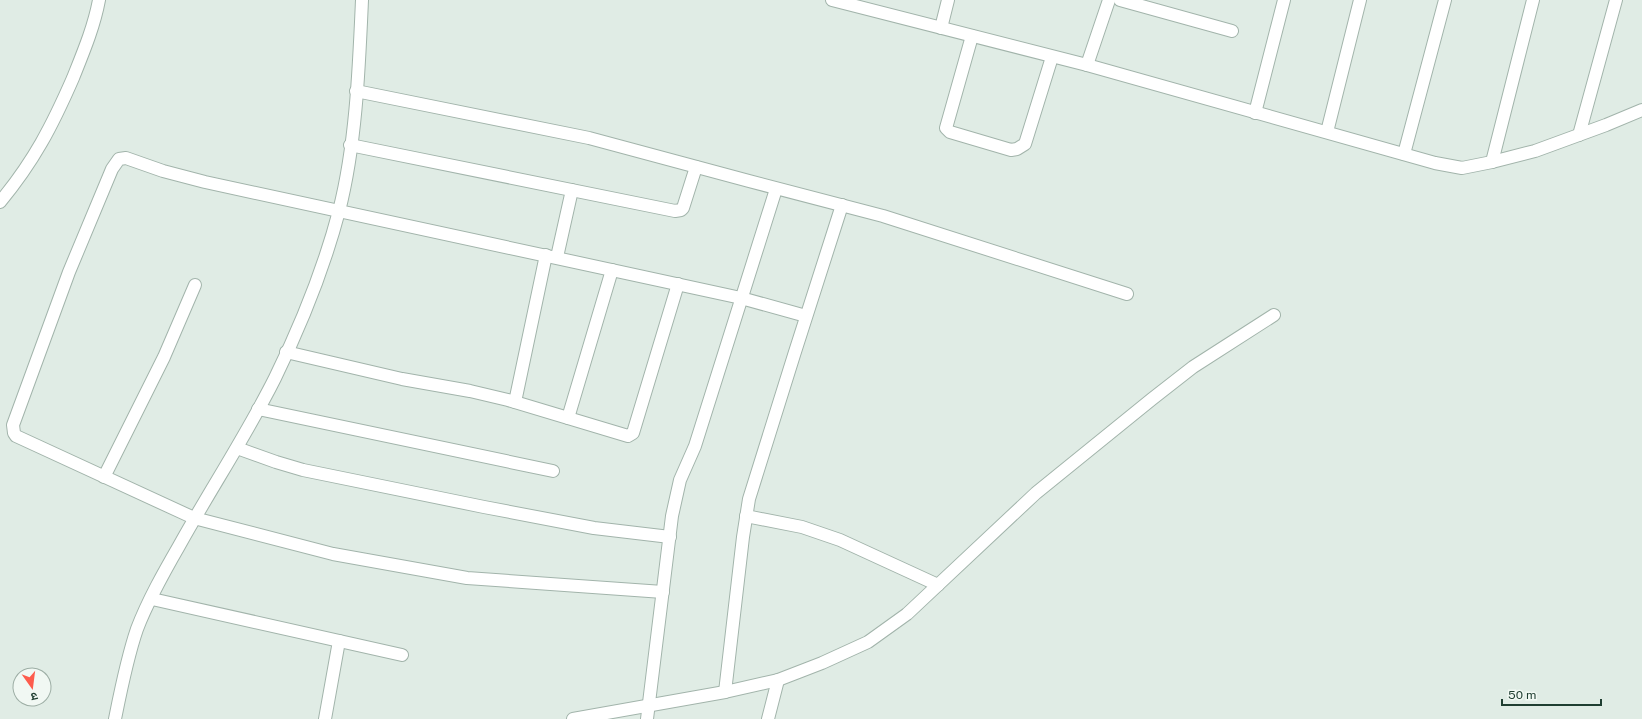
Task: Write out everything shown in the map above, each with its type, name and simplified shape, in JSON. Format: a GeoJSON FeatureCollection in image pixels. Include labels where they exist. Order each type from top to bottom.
{"type":"FeatureCollection","features":[{"type":"Feature","properties":{"kind":"street"},"geometry":{"type":"LineString","coordinates":[[0,202],[27,167],[40,147],[56,116],[83,55],[99,0]]}},
{"type":"Feature","properties":{"kind":"street"},"geometry":{"type":"LineString","coordinates":[[115,719],[121,689],[137,629],[164,572],[194,518],[237,448],[275,378],[312,292],[328,249],[339,210],[350,146],[356,91],[362,0]]}},
{"type":"Feature","properties":{"kind":"street"},"geometry":{"type":"LineString","coordinates":[[832,0],[1087,65],[1435,163],[1462,168],[1535,151],[1642,110]]}},
{"type":"Feature","properties":{"kind":"street"},"geometry":{"type":"LineString","coordinates":[[941,28],[948,0]]}},
{"type":"Feature","properties":{"kind":"street"},"geometry":{"type":"LineString","coordinates":[[1087,65],[1109,0]]}},
{"type":"Feature","properties":{"kind":"street"},"geometry":{"type":"LineString","coordinates":[[1120,0],[1232,31]]}},
{"type":"Feature","properties":{"kind":"street"},"geometry":{"type":"LineString","coordinates":[[1256,112],[1284,0]]}},
{"type":"Feature","properties":{"kind":"street"},"geometry":{"type":"LineString","coordinates":[[1327,132],[1360,0]]}},
{"type":"Feature","properties":{"kind":"street"},"geometry":{"type":"LineString","coordinates":[[1404,154],[1445,0]]}},
{"type":"Feature","properties":{"kind":"street"},"geometry":{"type":"LineString","coordinates":[[1492,162],[1533,0]]}},
{"type":"Feature","properties":{"kind":"street"},"geometry":{"type":"LineString","coordinates":[[1579,135],[1616,0]]}},
{"type":"Feature","properties":{"kind":"street"},"geometry":{"type":"LineString","coordinates":[[972,36],[946,128],[950,132],[1011,150],[1017,149],[1025,144],[1052,57]]}},
{"type":"Feature","properties":{"kind":"street"},"geometry":{"type":"LineString","coordinates":[[356,91],[589,138],[776,189],[883,216],[1127,294]]}},
{"type":"Feature","properties":{"kind":"street"},"geometry":{"type":"LineString","coordinates":[[350,146],[678,211],[683,208],[696,167]]}},
{"type":"Feature","properties":{"kind":"street"},"geometry":{"type":"LineString","coordinates":[[664,592],[467,578],[333,554],[194,518],[16,436],[12,429],[69,272],[112,169],[116,162],[122,158],[126,158],[163,171],[191,178],[741,298],[806,316]]}},
{"type":"Feature","properties":{"kind":"street"},"geometry":{"type":"LineString","coordinates":[[647,719],[664,592],[672,516],[680,480],[695,446],[776,189]]}},
{"type":"Feature","properties":{"kind":"street"},"geometry":{"type":"LineString","coordinates":[[515,402],[552,256],[572,190]]}},
{"type":"Feature","properties":{"kind":"street"},"geometry":{"type":"LineString","coordinates":[[724,692],[746,516],[754,483],[842,206]]}},
{"type":"Feature","properties":{"kind":"street"},"geometry":{"type":"LineString","coordinates":[[568,418],[612,270]]}},
{"type":"Feature","properties":{"kind":"street"},"geometry":{"type":"LineString","coordinates":[[286,352],[402,379],[470,391],[515,402],[626,436],[632,434],[678,284]]}},
{"type":"Feature","properties":{"kind":"street"},"geometry":{"type":"LineString","coordinates":[[104,477],[164,357],[196,285]]}},
{"type":"Feature","properties":{"kind":"street"},"geometry":{"type":"LineString","coordinates":[[576,719],[649,707],[778,680],[822,663],[868,642],[907,614],[1036,493],[1152,399],[1193,368],[1274,315]]}},
{"type":"Feature","properties":{"kind":"street"},"geometry":{"type":"LineString","coordinates":[[258,409],[553,471]]}},
{"type":"Feature","properties":{"kind":"street"},"geometry":{"type":"LineString","coordinates":[[237,448],[276,462],[332,476],[594,528],[670,537]]}},
{"type":"Feature","properties":{"kind":"street"},"geometry":{"type":"LineString","coordinates":[[746,516],[802,527],[840,540],[938,585]]}},
{"type":"Feature","properties":{"kind":"street"},"geometry":{"type":"LineString","coordinates":[[152,598],[402,655]]}},
{"type":"Feature","properties":{"kind":"street"},"geometry":{"type":"LineString","coordinates":[[325,719],[339,641]]}},
{"type":"Feature","properties":{"kind":"street"},"geometry":{"type":"LineString","coordinates":[[768,719],[778,680]]}}]}
